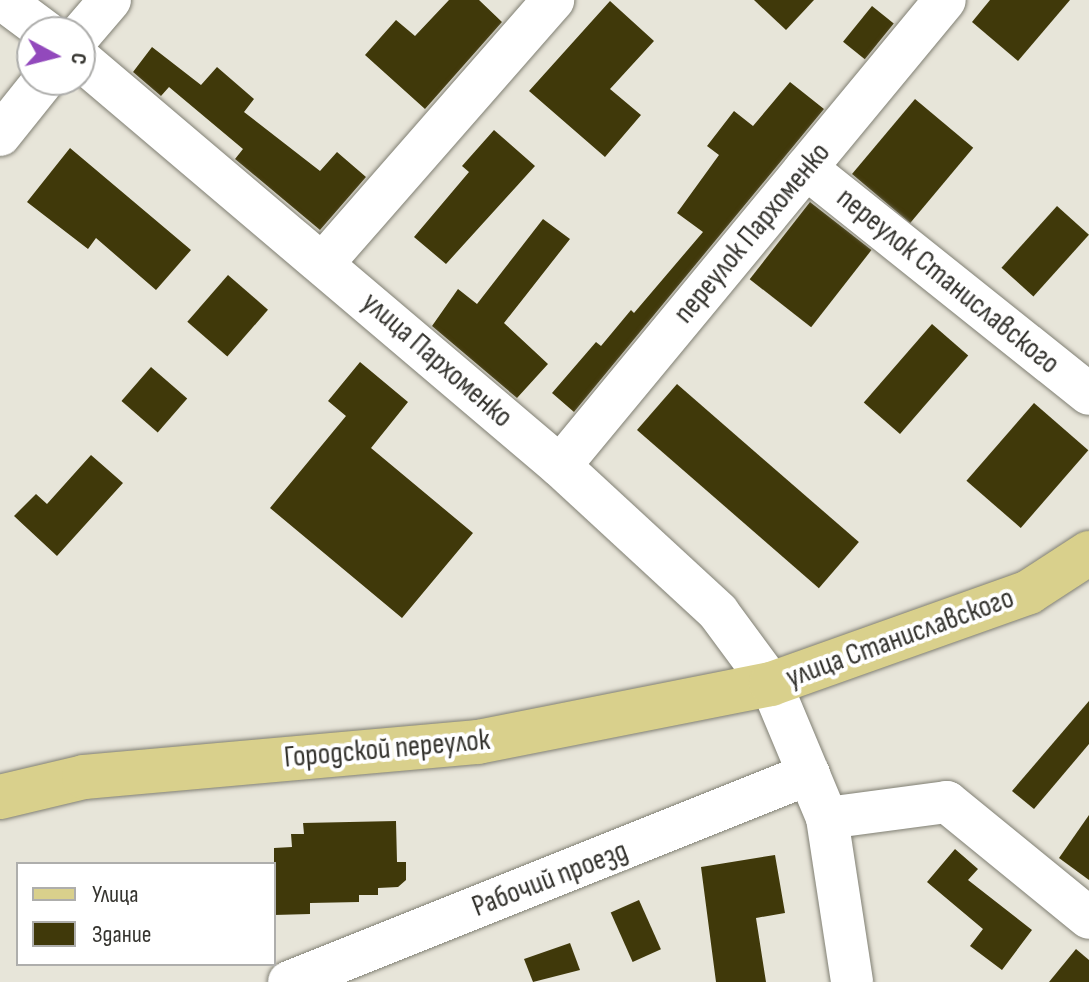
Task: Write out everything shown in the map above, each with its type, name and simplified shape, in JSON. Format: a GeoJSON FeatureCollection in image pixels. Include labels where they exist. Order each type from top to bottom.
{"type":"FeatureCollection","features":[{"type":"Feature","properties":{"kind":"main road","name":"улица Станиславского"},"geometry":{"type":"LineString","coordinates":[[771,684],[1029,592],[1089,553]]}},
{"type":"Feature","properties":{"kind":"main road","name":"Городской переулок"},"geometry":{"type":"LineString","coordinates":[[0,797],[84,777],[493,739],[771,684]]}},
{"type":"Feature","properties":{"kind":"street"},"geometry":{"type":"LineString","coordinates":[[3,0],[24,16]]}},
{"type":"Feature","properties":{"kind":"street"},"geometry":{"type":"LineString","coordinates":[[96,16],[110,0]]}},
{"type":"Feature","properties":{"kind":"street"},"geometry":{"type":"LineString","coordinates":[[324,262],[553,0]]}},
{"type":"Feature","properties":{"kind":"street","name":"переулок Пархоменко"},"geometry":{"type":"LineString","coordinates":[[560,466],[945,0]]}},
{"type":"Feature","properties":{"kind":"street","name":"улица Пархоменко"},"geometry":{"type":"LineString","coordinates":[[96,72],[324,262],[560,466],[718,612],[771,684]]}},
{"type":"Feature","properties":{"kind":"street"},"geometry":{"type":"LineString","coordinates":[[0,135],[31,96]]}},
{"type":"Feature","properties":{"kind":"street","name":"переулок Станиславского"},"geometry":{"type":"LineString","coordinates":[[806,168],[1089,394]]}},
{"type":"Feature","properties":{"kind":"street","name":"улица Станиславского"},"geometry":{"type":"LineString","coordinates":[[771,684],[827,818],[852,982]]}},
{"type":"Feature","properties":{"kind":"street","name":"Рабочий проезд"},"geometry":{"type":"LineString","coordinates":[[289,982],[809,774]]}},
{"type":"Feature","properties":{"kind":"street"},"geometry":{"type":"LineString","coordinates":[[827,818],[947,802],[1089,918]]}},
{"type":"Feature","properties":{"kind":"building"},"geometry":{"type":"Polygon","coordinates":[[[449,0],[479,0],[502,22],[425,109],[365,55],[396,20],[415,36],[449,0]]]}},
{"type":"Feature","properties":{"kind":"building"},"geometry":{"type":"Polygon","coordinates":[[[754,0],[814,0],[786,30],[754,0]]]}},
{"type":"Feature","properties":{"kind":"building"},"geometry":{"type":"Polygon","coordinates":[[[990,0],[1070,0],[1018,61],[972,22],[990,0]]]}},
{"type":"Feature","properties":{"kind":"building"},"geometry":{"type":"Polygon","coordinates":[[[610,1],[654,41],[610,89],[641,115],[605,157],[529,91],[610,1]]]}},
{"type":"Feature","properties":{"kind":"building"},"geometry":{"type":"Polygon","coordinates":[[[872,6],[894,24],[865,59],[843,42],[872,6]]]}},
{"type":"Feature","properties":{"kind":"building"},"geometry":{"type":"Polygon","coordinates":[[[152,47],[201,85],[217,67],[254,99],[244,112],[320,171],[337,152],[366,177],[320,230],[235,159],[243,149],[169,87],[161,96],[133,72],[152,47]]]}},
{"type":"Feature","properties":{"kind":"building"},"geometry":{"type":"Polygon","coordinates":[[[790,82],[824,109],[574,412],[552,393],[596,342],[601,346],[631,310],[634,313],[703,232],[677,213],[719,155],[707,146],[734,111],[753,126],[790,82]]]}},
{"type":"Feature","properties":{"kind":"building"},"geometry":{"type":"Polygon","coordinates":[[[915,99],[973,148],[910,223],[852,174],[915,99]]]}},
{"type":"Feature","properties":{"kind":"building"},"geometry":{"type":"Polygon","coordinates":[[[494,130],[535,166],[446,264],[414,237],[469,172],[462,166],[494,130]]]}},
{"type":"Feature","properties":{"kind":"building"},"geometry":{"type":"Polygon","coordinates":[[[70,148],[191,250],[156,290],[96,238],[88,249],[27,202],[70,148]]]}},
{"type":"Feature","properties":{"kind":"building"},"geometry":{"type":"Polygon","coordinates":[[[810,202],[871,250],[811,327],[750,279],[810,202]]]}},
{"type":"Feature","properties":{"kind":"building"},"geometry":{"type":"Polygon","coordinates":[[[1057,206],[1089,235],[1033,296],[1001,268],[1057,206]]]}},
{"type":"Feature","properties":{"kind":"building"},"geometry":{"type":"Polygon","coordinates":[[[543,219],[570,239],[504,323],[548,364],[517,398],[432,326],[458,289],[477,304],[543,219]]]}},
{"type":"Feature","properties":{"kind":"building"},"geometry":{"type":"Polygon","coordinates":[[[228,275],[268,310],[227,357],[187,322],[228,275]]]}},
{"type":"Feature","properties":{"kind":"building"},"geometry":{"type":"Polygon","coordinates":[[[932,324],[968,355],[900,434],[864,402],[932,324]]]}},
{"type":"Feature","properties":{"kind":"building"},"geometry":{"type":"Polygon","coordinates":[[[360,362],[408,402],[371,448],[473,533],[402,618],[270,508],[346,416],[328,401],[360,362]]]}},
{"type":"Feature","properties":{"kind":"building"},"geometry":{"type":"Polygon","coordinates":[[[151,367],[187,398],[158,432],[121,401],[151,367]]]}},
{"type":"Feature","properties":{"kind":"building"},"geometry":{"type":"Polygon","coordinates":[[[677,384],[859,542],[819,588],[637,430],[677,384]]]}},
{"type":"Feature","properties":{"kind":"building"},"geometry":{"type":"Polygon","coordinates":[[[1034,403],[1088,450],[1021,528],[966,481],[1034,403]]]}},
{"type":"Feature","properties":{"kind":"building"},"geometry":{"type":"Polygon","coordinates":[[[91,455],[123,483],[57,556],[14,516],[36,494],[47,504],[91,455]]]}},
{"type":"Feature","properties":{"kind":"building"},"geometry":{"type":"Polygon","coordinates":[[[1089,701],[1089,744],[1034,809],[1012,791],[1089,701]]]}},
{"type":"Feature","properties":{"kind":"building"},"geometry":{"type":"Polygon","coordinates":[[[1089,815],[1089,880],[1059,858],[1089,815]]]}},
{"type":"Feature","properties":{"kind":"building"},"geometry":{"type":"Polygon","coordinates":[[[396,821],[397,862],[406,862],[406,880],[398,887],[378,888],[378,895],[359,895],[359,902],[310,903],[310,914],[276,915],[274,848],[292,847],[291,834],[304,834],[303,823],[396,821]]]}},
{"type":"Feature","properties":{"kind":"building"},"geometry":{"type":"Polygon","coordinates":[[[955,849],[978,869],[968,880],[1032,930],[1002,970],[970,946],[983,929],[927,882],[955,849]]]}},
{"type":"Feature","properties":{"kind":"building"},"geometry":{"type":"Polygon","coordinates":[[[775,855],[785,913],[756,918],[766,982],[716,982],[701,867],[775,855]]]}},
{"type":"Feature","properties":{"kind":"building"},"geometry":{"type":"Polygon","coordinates":[[[639,900],[661,949],[633,962],[611,913],[639,900]]]}},
{"type":"Feature","properties":{"kind":"building"},"geometry":{"type":"Polygon","coordinates":[[[570,943],[580,970],[533,982],[524,959],[570,943]]]}},
{"type":"Feature","properties":{"kind":"building"},"geometry":{"type":"Polygon","coordinates":[[[1076,949],[1089,960],[1089,982],[1049,982],[1076,949]]]}}]}
